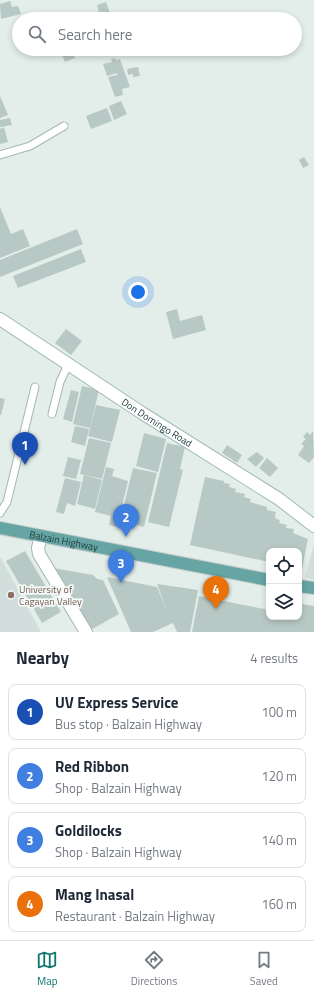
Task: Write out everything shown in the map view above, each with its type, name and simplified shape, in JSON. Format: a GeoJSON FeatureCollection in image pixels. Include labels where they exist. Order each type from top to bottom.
{"type":"FeatureCollection","features":[{"type":"Feature","properties":{"kind":"main road","name":"Don Domingo Road"},"geometry":{"type":"LineString","coordinates":[[0,319],[68,365],[279,499],[314,526]]}},
{"type":"Feature","properties":{"kind":"main road","name":"Balzain Highway"},"geometry":{"type":"LineString","coordinates":[[0,528],[266,579]]}},
{"type":"Feature","properties":{"kind":"main road"},"geometry":{"type":"LineString","coordinates":[[40,536],[38,548],[42,560],[86,632]]}},
{"type":"Feature","properties":{"kind":"lane"},"geometry":{"type":"LineString","coordinates":[[0,155],[30,146],[64,126]]}},
{"type":"Feature","properties":{"kind":"lane"},"geometry":{"type":"LineString","coordinates":[[52,414],[60,382],[68,365]]}},
{"type":"Feature","properties":{"kind":"lane"},"geometry":{"type":"LineString","coordinates":[[0,513],[7,502],[35,387]]}},
{"type":"Feature","properties":{"kind":"shaded area"},"geometry":{"type":"Polygon","coordinates":[[[314,544],[314,580],[305,577],[314,544]]]}},
{"type":"Feature","properties":{"kind":"shaded area","name":"University of Cagayan Valley"},"geometry":{"type":"Polygon","coordinates":[[[1,558],[41,632],[0,632],[1,558]]]}},
{"type":"Feature","properties":{"kind":"building"},"geometry":{"type":"Polygon","coordinates":[[[10,1],[12,7],[18,6],[20,12],[12,12],[12,16],[1,19],[0,4],[10,1]]]}},
{"type":"Feature","properties":{"kind":"building"},"geometry":{"type":"Polygon","coordinates":[[[106,2],[110,12],[99,12],[97,5],[106,2]]]}},
{"type":"Feature","properties":{"kind":"building"},"geometry":{"type":"Polygon","coordinates":[[[63,56],[74,56],[75,58],[65,62],[63,56]]]}},
{"type":"Feature","properties":{"kind":"building"},"geometry":{"type":"Polygon","coordinates":[[[115,58],[116,60],[120,59],[130,87],[122,89],[123,95],[115,97],[108,77],[117,75],[117,73],[107,76],[103,64],[112,62],[111,59],[115,58]]]}},
{"type":"Feature","properties":{"kind":"building"},"geometry":{"type":"Polygon","coordinates":[[[138,67],[140,76],[133,77],[133,74],[128,75],[127,69],[138,67]]]}},
{"type":"Feature","properties":{"kind":"building"},"geometry":{"type":"Polygon","coordinates":[[[0,96],[8,115],[0,118],[0,96]]]}},
{"type":"Feature","properties":{"kind":"building"},"geometry":{"type":"Polygon","coordinates":[[[121,101],[127,114],[114,120],[109,106],[121,101]]]}},
{"type":"Feature","properties":{"kind":"building"},"geometry":{"type":"Polygon","coordinates":[[[107,108],[112,121],[91,129],[86,116],[107,108]]]}},
{"type":"Feature","properties":{"kind":"building"},"geometry":{"type":"Polygon","coordinates":[[[10,118],[12,125],[0,127],[0,120],[10,118]]]}},
{"type":"Feature","properties":{"kind":"building"},"geometry":{"type":"Polygon","coordinates":[[[4,127],[8,142],[0,144],[0,129],[4,127]]]}},
{"type":"Feature","properties":{"kind":"building"},"geometry":{"type":"Polygon","coordinates":[[[304,157],[309,165],[303,168],[299,160],[304,157]]]}},
{"type":"Feature","properties":{"kind":"building"},"geometry":{"type":"Polygon","coordinates":[[[0,207],[11,234],[23,229],[30,246],[0,258],[0,207]]]}},
{"type":"Feature","properties":{"kind":"building"},"geometry":{"type":"Polygon","coordinates":[[[77,229],[83,244],[0,277],[0,260],[77,229]]]}},
{"type":"Feature","properties":{"kind":"building"},"geometry":{"type":"Polygon","coordinates":[[[81,249],[86,262],[18,288],[13,276],[81,249]]]}},
{"type":"Feature","properties":{"kind":"building"},"geometry":{"type":"Polygon","coordinates":[[[177,309],[180,321],[202,315],[206,330],[173,339],[166,312],[177,309]]]}},
{"type":"Feature","properties":{"kind":"building"},"geometry":{"type":"Polygon","coordinates":[[[66,329],[82,341],[71,355],[55,343],[66,329]]]}},
{"type":"Feature","properties":{"kind":"building"},"geometry":{"type":"Polygon","coordinates":[[[82,386],[99,390],[90,428],[73,424],[82,386]]]}},
{"type":"Feature","properties":{"kind":"building"},"geometry":{"type":"Polygon","coordinates":[[[71,390],[79,392],[72,422],[63,419],[71,390]]]}},
{"type":"Feature","properties":{"kind":"building"},"geometry":{"type":"Polygon","coordinates":[[[0,398],[5,399],[1,415],[0,415],[0,398]]]}},
{"type":"Feature","properties":{"kind":"building"},"geometry":{"type":"Polygon","coordinates":[[[96,405],[120,410],[112,442],[88,436],[96,405]]]}},
{"type":"Feature","properties":{"kind":"building"},"geometry":{"type":"Polygon","coordinates":[[[75,426],[89,429],[85,446],[71,442],[75,426]]]}},
{"type":"Feature","properties":{"kind":"building"},"geometry":{"type":"Polygon","coordinates":[[[313,431],[314,457],[309,463],[298,455],[304,446],[301,444],[306,439],[303,437],[307,432],[310,435],[313,431]]]}},
{"type":"Feature","properties":{"kind":"building"},"geometry":{"type":"Polygon","coordinates":[[[144,433],[166,439],[158,472],[136,466],[144,433]]]}},
{"type":"Feature","properties":{"kind":"building"},"geometry":{"type":"Polygon","coordinates":[[[89,438],[111,443],[102,479],[80,474],[89,438]]]}},
{"type":"Feature","properties":{"kind":"building"},"geometry":{"type":"Polygon","coordinates":[[[167,443],[185,447],[180,469],[183,470],[169,527],[148,522],[167,443]]]}},
{"type":"Feature","properties":{"kind":"building"},"geometry":{"type":"Polygon","coordinates":[[[227,445],[242,455],[237,463],[222,453],[227,445]]]}},
{"type":"Feature","properties":{"kind":"building"},"geometry":{"type":"Polygon","coordinates":[[[257,452],[264,458],[256,467],[247,459],[257,452]]]}},
{"type":"Feature","properties":{"kind":"building"},"geometry":{"type":"Polygon","coordinates":[[[68,457],[81,460],[76,479],[63,476],[68,457]]]}},
{"type":"Feature","properties":{"kind":"building"},"geometry":{"type":"Polygon","coordinates":[[[267,458],[278,468],[270,477],[259,468],[267,458]]]}},
{"type":"Feature","properties":{"kind":"building"},"geometry":{"type":"Polygon","coordinates":[[[106,467],[114,469],[112,476],[128,481],[117,527],[109,525],[111,516],[95,512],[106,467]]]}},
{"type":"Feature","properties":{"kind":"building"},"geometry":{"type":"Polygon","coordinates":[[[133,468],[157,473],[144,527],[120,521],[133,468]]]}},
{"type":"Feature","properties":{"kind":"building"},"geometry":{"type":"Polygon","coordinates":[[[84,475],[102,480],[95,509],[77,504],[84,475]]]}},
{"type":"Feature","properties":{"kind":"building"},"geometry":{"type":"Polygon","coordinates":[[[205,477],[224,481],[224,483],[230,484],[229,487],[236,489],[235,492],[245,494],[244,497],[251,499],[250,502],[267,507],[267,510],[276,512],[275,516],[276,519],[280,520],[279,523],[287,525],[286,528],[294,529],[293,533],[308,539],[302,569],[302,548],[266,548],[266,561],[190,545],[205,477]]]}},
{"type":"Feature","properties":{"kind":"building"},"geometry":{"type":"Polygon","coordinates":[[[65,478],[81,482],[75,506],[67,503],[64,514],[56,512],[65,478]]]}},
{"type":"Feature","properties":{"kind":"building"},"geometry":{"type":"Polygon","coordinates":[[[25,551],[61,612],[42,623],[6,561],[25,551]]]}},
{"type":"Feature","properties":{"kind":"building"},"geometry":{"type":"Polygon","coordinates":[[[53,568],[93,575],[97,579],[103,580],[119,614],[87,632],[53,568]]]}},
{"type":"Feature","properties":{"kind":"building"},"geometry":{"type":"Polygon","coordinates":[[[107,577],[157,587],[167,611],[157,584],[198,590],[190,632],[177,632],[173,623],[153,632],[131,632],[107,577]]]}},
{"type":"Feature","properties":{"kind":"building"},"geometry":{"type":"Polygon","coordinates":[[[199,596],[266,609],[266,620],[302,620],[302,604],[314,606],[314,632],[192,632],[199,596]]]}},
{"type":"Feature","properties":{"kind":"place","name":"UV Express Service"},"geometry":{"type":"Point","coordinates":[25,465]}},
{"type":"Feature","properties":{"kind":"place","name":"Red Ribbon"},"geometry":{"type":"Point","coordinates":[126,537]}},
{"type":"Feature","properties":{"kind":"place","name":"Goldilocks"},"geometry":{"type":"Point","coordinates":[121,583]}},
{"type":"Feature","properties":{"kind":"place","name":"University of Cagayan Valley"},"geometry":{"type":"Point","coordinates":[11,595]}},
{"type":"Feature","properties":{"kind":"place","name":"Mang Inasal"},"geometry":{"type":"Point","coordinates":[216,609]}}]}
